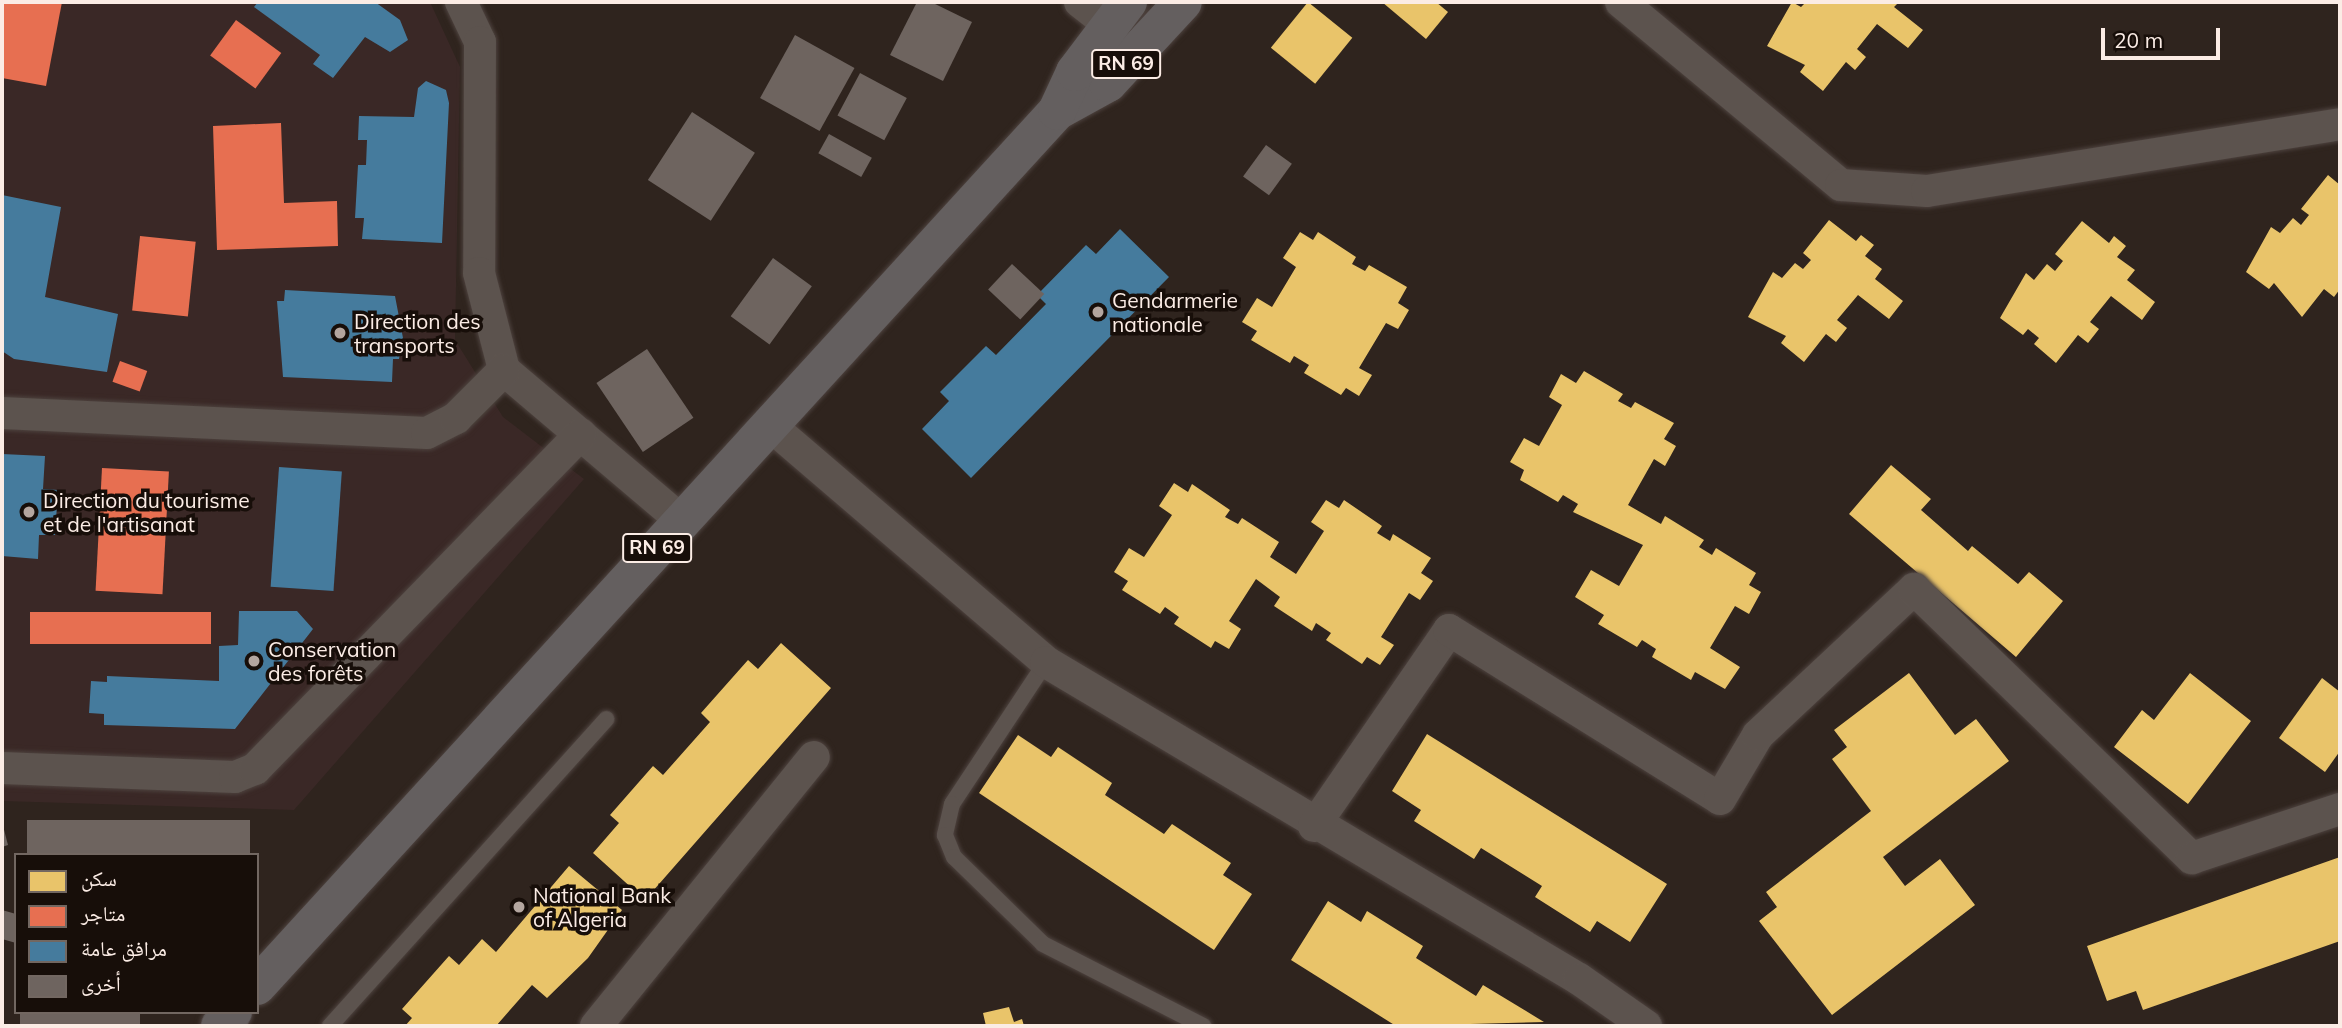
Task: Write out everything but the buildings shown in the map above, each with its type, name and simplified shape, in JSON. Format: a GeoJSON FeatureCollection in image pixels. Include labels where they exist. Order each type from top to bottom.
{"type":"FeatureCollection","features":[{"type":"Feature","properties":{"kind":"main road","name":"RN 69"},"geometry":{"type":"LineString","coordinates":[[259,984],[772,426],[1057,111],[1108,83],[1183,2]]}},
{"type":"Feature","properties":{"kind":"main road","name":"RN 69"},"geometry":{"type":"LineString","coordinates":[[1057,111],[1105,9]]}},
{"type":"Feature","properties":{"kind":"street"},"geometry":{"type":"LineString","coordinates":[[461,2],[480,42],[479,273],[505,370],[682,521]]}},
{"type":"Feature","properties":{"kind":"street"},"geometry":{"type":"LineString","coordinates":[[1621,2],[1841,185],[1927,191],[2340,124]]}},
{"type":"Feature","properties":{"kind":"street"},"geometry":{"type":"LineString","coordinates":[[2,412],[427,433],[456,418],[505,370]]}},
{"type":"Feature","properties":{"kind":"street"},"geometry":{"type":"LineString","coordinates":[[772,426],[1046,662],[1314,826],[1578,979],[1646,1026]]}},
{"type":"Feature","properties":{"kind":"street"},"geometry":{"type":"LineString","coordinates":[[2,768],[235,777],[255,769],[581,434]]}},
{"type":"Feature","properties":{"kind":"street"},"geometry":{"type":"LineString","coordinates":[[1314,826],[1449,630],[1720,799],[1758,735],[1914,589],[2192,858],[2340,809]]}},
{"type":"Feature","properties":{"kind":"street"},"geometry":{"type":"LineString","coordinates":[[596,1026],[814,757]]}},
{"type":"Feature","properties":{"kind":"lane"},"geometry":{"type":"LineString","coordinates":[[1046,662],[951,804],[944,835],[954,857],[1043,944],[1203,1026]]}},
{"type":"Feature","properties":{"kind":"lane"},"geometry":{"type":"LineString","coordinates":[[330,1026],[606,719]]}},
{"type":"Feature","properties":{"kind":"shaded area"},"geometry":{"type":"Polygon","coordinates":[[[2,2],[430,2],[460,67],[455,340],[503,417],[584,479],[294,810],[2,801],[2,2]]]}},
{"type":"Feature","properties":{"kind":"place","name":"Gendarmerie nationale"},"geometry":{"type":"Point","coordinates":[1098,312]}},
{"type":"Feature","properties":{"kind":"place","name":"Direction des transports"},"geometry":{"type":"Point","coordinates":[340,333]}},
{"type":"Feature","properties":{"kind":"place","name":"Direction du tourisme et de l'artisanat"},"geometry":{"type":"Point","coordinates":[29,512]}},
{"type":"Feature","properties":{"kind":"place","name":"Conservation des forêts"},"geometry":{"type":"Point","coordinates":[254,661]}},
{"type":"Feature","properties":{"kind":"place","name":"National Bank of Algeria"},"geometry":{"type":"Point","coordinates":[519,907]}}]}
